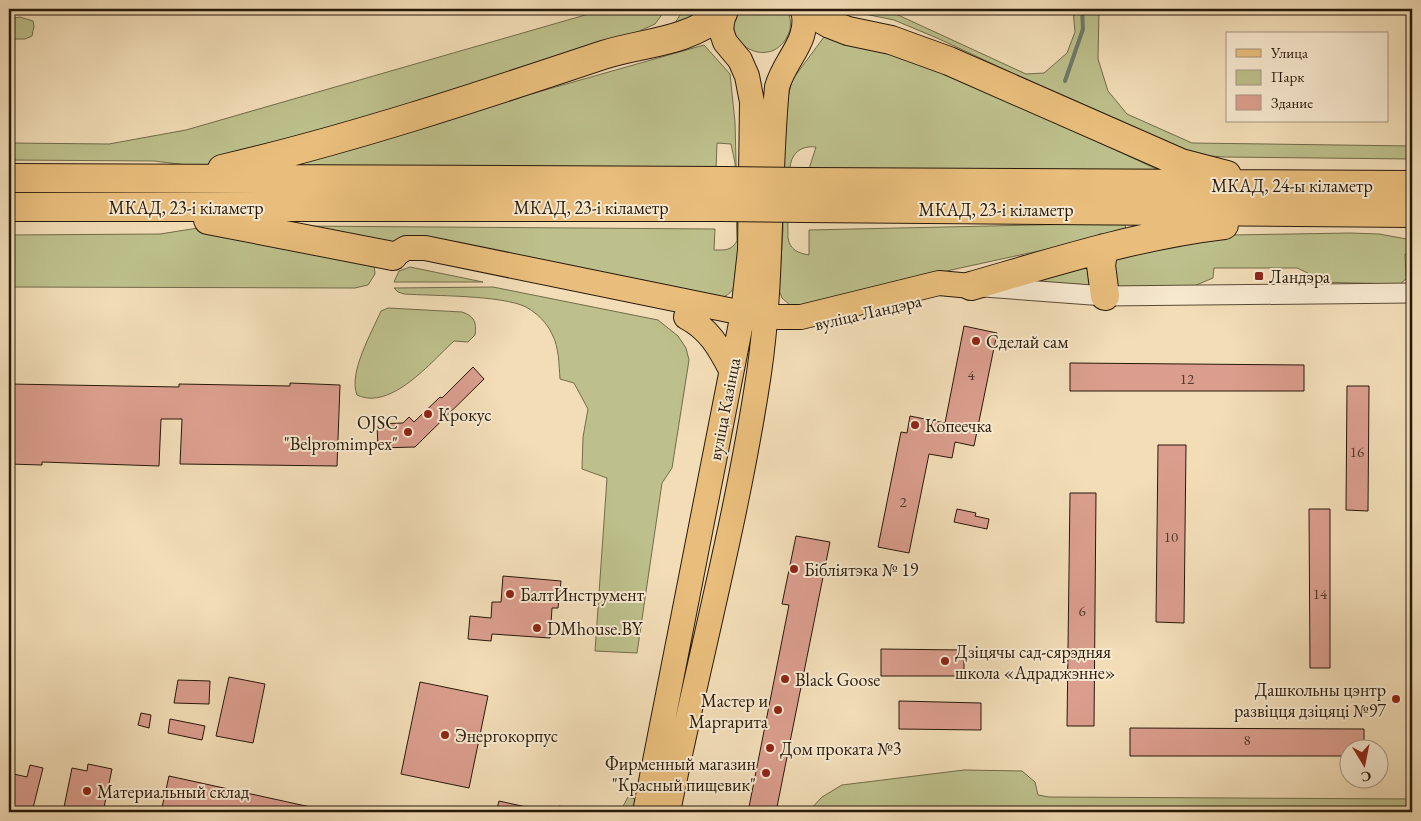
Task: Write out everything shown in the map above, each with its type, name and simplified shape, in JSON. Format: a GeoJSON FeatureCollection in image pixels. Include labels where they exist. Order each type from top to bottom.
{"type":"FeatureCollection","features":[{"type":"Feature","properties":{"kind":"highway"},"geometry":{"type":"LineString","coordinates":[[803,9],[830,24],[848,31],[890,40],[949,61],[1181,163],[1236,178],[1282,185]]}},
{"type":"Feature","properties":{"kind":"highway"},"geometry":{"type":"LineString","coordinates":[[159,180],[255,162],[417,117],[608,54],[692,33],[706,26],[723,11]]}},
{"type":"Feature","properties":{"kind":"highway","name":"МКАД, 23-і кіламетр"},"geometry":{"type":"LineString","coordinates":[[9,178],[724,194],[1172,197]]}},
{"type":"Feature","properties":{"kind":"highway","name":"МКАД, 24-ы кіламетр"},"geometry":{"type":"LineString","coordinates":[[1172,197],[1282,185],[1412,186]]}},
{"type":"Feature","properties":{"kind":"highway","name":"МКАД, 23-і кіламетр"},"geometry":{"type":"LineString","coordinates":[[9,207],[130,208],[724,194]]}},
{"type":"Feature","properties":{"kind":"highway","name":"МКАД, 24-ы кіламетр"},"geometry":{"type":"LineString","coordinates":[[1172,197],[1282,214],[1412,213]]}},
{"type":"Feature","properties":{"kind":"highway"},"geometry":{"type":"LineString","coordinates":[[130,208],[218,222],[393,256]]}},
{"type":"Feature","properties":{"kind":"highway"},"geometry":{"type":"LineString","coordinates":[[971,286],[1104,248],[1194,229],[1233,224],[1282,214]]}},
{"type":"Feature","properties":{"kind":"highway"},"geometry":{"type":"LineString","coordinates":[[1104,248],[1102,265],[1105,296]]}},
{"type":"Feature","properties":{"kind":"main road","name":"вуліца Казінца"},"geometry":{"type":"LineString","coordinates":[[668,812],[734,505],[758,381],[765,324],[776,93],[781,73],[804,36],[803,9]]}},
{"type":"Feature","properties":{"kind":"main road","name":"вуліца Казінца"},"geometry":{"type":"LineString","coordinates":[[645,812],[730,370],[742,320],[750,250],[753,119],[750,88],[740,60],[724,42],[721,30],[723,11]]}},
{"type":"Feature","properties":{"kind":"main road"},"geometry":{"type":"LineString","coordinates":[[740,60],[761,66],[788,61]]}},
{"type":"Feature","properties":{"kind":"main road"},"geometry":{"type":"LineString","coordinates":[[393,256],[406,248],[425,248],[742,320]]}},
{"type":"Feature","properties":{"kind":"main road"},"geometry":{"type":"LineString","coordinates":[[393,256],[686,317],[742,320]]}},
{"type":"Feature","properties":{"kind":"main road","name":"вуліца Ландэра"},"geometry":{"type":"LineString","coordinates":[[742,320],[795,329],[971,286]]}},
{"type":"Feature","properties":{"kind":"main road"},"geometry":{"type":"LineString","coordinates":[[686,317],[698,323],[716,342],[730,370]]}},
{"type":"Feature","properties":{"kind":"street","name":"вуліца Ландэра"},"geometry":{"type":"LineString","coordinates":[[971,286],[1105,296],[1412,294]]}},
{"type":"Feature","properties":{"kind":"green space"},"geometry":{"type":"Polygon","coordinates":[[[606,9],[666,9],[655,24],[622,39],[209,165],[187,165],[154,161],[9,160],[9,143],[109,144],[186,130],[606,9]]]}},
{"type":"Feature","properties":{"kind":"green space"},"geometry":{"type":"Polygon","coordinates":[[[684,9],[707,9],[671,29],[684,9]]]}},
{"type":"Feature","properties":{"kind":"green space"},"geometry":{"type":"Polygon","coordinates":[[[738,9],[786,9],[790,22],[788,35],[780,46],[770,51],[759,52],[749,49],[735,33],[734,22],[738,9]]]}},
{"type":"Feature","properties":{"kind":"green space"},"geometry":{"type":"Polygon","coordinates":[[[840,9],[885,9],[1026,74],[1044,73],[1067,53],[1075,32],[1073,9],[1099,9],[1098,59],[1108,91],[1127,114],[1192,143],[1412,146],[1412,159],[1197,155],[1174,148],[937,38],[894,20],[840,9]]]}},
{"type":"Feature","properties":{"kind":"green space"},"geometry":{"type":"Polygon","coordinates":[[[20,17],[33,21],[32,36],[25,39],[9,39],[9,19],[20,17]]]}},
{"type":"Feature","properties":{"kind":"green space"},"geometry":{"type":"Polygon","coordinates":[[[824,37],[850,39],[960,77],[1167,174],[807,175],[816,147],[803,148],[793,157],[789,172],[788,238],[793,248],[805,254],[809,255],[809,230],[1125,223],[1126,232],[951,270],[814,305],[790,305],[782,298],[779,290],[783,230],[782,125],[792,80],[824,37]]]}},
{"type":"Feature","properties":{"kind":"green space"},"geometry":{"type":"Polygon","coordinates":[[[704,45],[730,74],[735,122],[739,276],[733,289],[724,297],[714,300],[395,246],[296,226],[715,229],[714,250],[730,248],[737,241],[735,163],[731,144],[717,143],[716,169],[278,171],[379,137],[704,45]]]}},
{"type":"Feature","properties":{"kind":"green space"},"geometry":{"type":"Polygon","coordinates":[[[198,228],[374,264],[375,274],[368,285],[355,288],[9,287],[9,235],[160,234],[198,228]]]}},
{"type":"Feature","properties":{"kind":"green space"},"geometry":{"type":"Polygon","coordinates":[[[1379,234],[1412,240],[1412,254],[1405,254],[1406,279],[1400,284],[1314,282],[1310,274],[1297,268],[1214,268],[1213,278],[1194,286],[1121,288],[1111,282],[1115,257],[1232,235],[1379,234]]]}},
{"type":"Feature","properties":{"kind":"green space"},"geometry":{"type":"Polygon","coordinates":[[[1096,260],[1095,289],[1021,282],[1096,260]]]}},
{"type":"Feature","properties":{"kind":"green space"},"geometry":{"type":"Polygon","coordinates":[[[410,267],[483,282],[394,282],[399,271],[410,267]]]}},
{"type":"Feature","properties":{"kind":"green space"},"geometry":{"type":"Polygon","coordinates":[[[493,287],[658,320],[678,336],[686,348],[689,360],[672,468],[662,483],[637,653],[595,651],[607,478],[582,469],[583,437],[588,409],[574,383],[560,379],[556,345],[547,326],[534,312],[515,303],[484,298],[404,294],[394,288],[493,287]]]}},
{"type":"Feature","properties":{"kind":"green space"},"geometry":{"type":"Polygon","coordinates":[[[388,308],[462,312],[474,320],[476,326],[475,335],[468,342],[454,341],[422,372],[397,390],[383,396],[370,398],[357,395],[355,386],[358,364],[381,311],[388,308]]]}},
{"type":"Feature","properties":{"kind":"green space"},"geometry":{"type":"Polygon","coordinates":[[[964,770],[1022,771],[1035,782],[1038,795],[1049,797],[1412,799],[1412,812],[808,812],[822,797],[842,785],[964,770]]]}},
{"type":"Feature","properties":{"kind":"green space"},"geometry":{"type":"Polygon","coordinates":[[[628,797],[639,800],[636,812],[620,812],[628,797]]]}},
{"type":"Feature","properties":{"kind":"green space"},"geometry":{"type":"Polygon","coordinates":[[[559,806],[591,812],[558,812],[559,806]]]}},
{"type":"Feature","properties":{"kind":"building"},"geometry":{"type":"Polygon","coordinates":[[[964,326],[997,333],[974,446],[955,442],[952,458],[929,454],[909,553],[878,547],[901,432],[907,433],[910,416],[945,423],[964,326]]]}},
{"type":"Feature","properties":{"kind":"building"},"geometry":{"type":"Polygon","coordinates":[[[1070,363],[1304,365],[1304,391],[1070,391],[1070,363]]]}},
{"type":"Feature","properties":{"kind":"building"},"geometry":{"type":"Polygon","coordinates":[[[473,367],[484,379],[415,447],[378,448],[377,424],[403,423],[409,417],[414,422],[440,397],[442,398],[473,367]]]}},
{"type":"Feature","properties":{"kind":"building"},"geometry":{"type":"Polygon","coordinates":[[[290,383],[340,385],[337,466],[180,464],[182,419],[161,419],[159,466],[42,462],[42,465],[9,464],[9,384],[179,387],[179,384],[290,386],[290,383]]]}},
{"type":"Feature","properties":{"kind":"building"},"geometry":{"type":"Polygon","coordinates":[[[1347,386],[1369,386],[1368,511],[1346,510],[1347,386]]]}},
{"type":"Feature","properties":{"kind":"building"},"geometry":{"type":"Polygon","coordinates":[[[1158,445],[1186,445],[1184,623],[1156,622],[1158,445]]]}},
{"type":"Feature","properties":{"kind":"building"},"geometry":{"type":"Polygon","coordinates":[[[1070,493],[1096,493],[1094,726],[1067,726],[1070,493]]]}},
{"type":"Feature","properties":{"kind":"building"},"geometry":{"type":"Polygon","coordinates":[[[957,509],[976,513],[975,516],[989,519],[987,529],[954,522],[957,509]]]}},
{"type":"Feature","properties":{"kind":"building"},"geometry":{"type":"Polygon","coordinates":[[[1309,509],[1330,509],[1330,668],[1310,668],[1309,509]]]}},
{"type":"Feature","properties":{"kind":"building"},"geometry":{"type":"Polygon","coordinates":[[[796,536],[830,542],[776,812],[748,812],[789,605],[782,604],[796,536]]]}},
{"type":"Feature","properties":{"kind":"building"},"geometry":{"type":"Polygon","coordinates":[[[503,576],[561,581],[558,608],[552,608],[550,638],[492,634],[491,641],[468,639],[470,616],[491,618],[492,602],[501,602],[503,576]]]}},
{"type":"Feature","properties":{"kind":"building"},"geometry":{"type":"Polygon","coordinates":[[[881,649],[964,650],[964,676],[881,676],[881,649]]]}},
{"type":"Feature","properties":{"kind":"building"},"geometry":{"type":"Polygon","coordinates":[[[229,677],[265,684],[253,743],[216,736],[229,677]]]}},
{"type":"Feature","properties":{"kind":"building"},"geometry":{"type":"Polygon","coordinates":[[[178,680],[210,681],[209,704],[174,703],[178,680]]]}},
{"type":"Feature","properties":{"kind":"building","name":"Энергокорпус"},"geometry":{"type":"Polygon","coordinates":[[[420,682],[488,696],[469,788],[401,774],[420,682]]]}},
{"type":"Feature","properties":{"kind":"building"},"geometry":{"type":"Polygon","coordinates":[[[899,701],[981,703],[981,730],[899,729],[899,701]]]}},
{"type":"Feature","properties":{"kind":"building"},"geometry":{"type":"Polygon","coordinates":[[[141,713],[151,715],[149,728],[138,725],[141,713]]]}},
{"type":"Feature","properties":{"kind":"building"},"geometry":{"type":"Polygon","coordinates":[[[170,719],[205,726],[202,740],[168,733],[170,719]]]}},
{"type":"Feature","properties":{"kind":"building"},"geometry":{"type":"Polygon","coordinates":[[[1130,728],[1364,729],[1364,738],[1338,738],[1338,756],[1130,756],[1130,728]]]}},
{"type":"Feature","properties":{"kind":"building","name":"Материальный склад"},"geometry":{"type":"Polygon","coordinates":[[[88,764],[112,769],[103,812],[63,812],[72,768],[87,771],[88,764]]]}},
{"type":"Feature","properties":{"kind":"building"},"geometry":{"type":"Polygon","coordinates":[[[30,765],[43,768],[32,812],[9,812],[9,773],[27,777],[30,765]]]}},
{"type":"Feature","properties":{"kind":"building"},"geometry":{"type":"Polygon","coordinates":[[[169,776],[315,808],[315,812],[161,812],[169,776]]]}},
{"type":"Feature","properties":{"kind":"building"},"geometry":{"type":"Polygon","coordinates":[[[499,801],[531,808],[531,812],[496,812],[499,801]]]}},
{"type":"Feature","properties":{"kind":"waterway"},"geometry":{"type":"LineString","coordinates":[[1065,81],[1083,29],[1082,9]]}},
{"type":"Feature","properties":{"kind":"place","name":"Ландэра"},"geometry":{"type":"Point","coordinates":[1259,276]}},
{"type":"Feature","properties":{"kind":"place","name":"Сделай сам"},"geometry":{"type":"Point","coordinates":[976,341]}},
{"type":"Feature","properties":{"kind":"place","name":"Крокус"},"geometry":{"type":"Point","coordinates":[428,414]}},
{"type":"Feature","properties":{"kind":"place","name":"Копеечка"},"geometry":{"type":"Point","coordinates":[915,425]}},
{"type":"Feature","properties":{"kind":"place","name":"OJSC \"Belpromimpex\""},"geometry":{"type":"Point","coordinates":[408,432]}},
{"type":"Feature","properties":{"kind":"place","name":"Бібліятэка № 19"},"geometry":{"type":"Point","coordinates":[794,569]}},
{"type":"Feature","properties":{"kind":"place","name":"БалтИнструмент"},"geometry":{"type":"Point","coordinates":[510,594]}},
{"type":"Feature","properties":{"kind":"place","name":"DMhouse.BY"},"geometry":{"type":"Point","coordinates":[537,628]}},
{"type":"Feature","properties":{"kind":"place","name":"Дзіцячы сад-сярэдняя школа «Адраджэнне»"},"geometry":{"type":"Point","coordinates":[945,661]}},
{"type":"Feature","properties":{"kind":"place","name":"Black Goose"},"geometry":{"type":"Point","coordinates":[785,679]}},
{"type":"Feature","properties":{"kind":"place","name":"Дашкольны цэнтр развіцця дзіцяці №97"},"geometry":{"type":"Point","coordinates":[1396,699]}},
{"type":"Feature","properties":{"kind":"place","name":"Мастер и Маргарита"},"geometry":{"type":"Point","coordinates":[778,710]}},
{"type":"Feature","properties":{"kind":"place","name":"Энергокорпус"},"geometry":{"type":"Point","coordinates":[445,735]}},
{"type":"Feature","properties":{"kind":"place","name":"Дом проката №3"},"geometry":{"type":"Point","coordinates":[770,748]}},
{"type":"Feature","properties":{"kind":"place","name":"Фирменный магазин \"Красный пищевик\""},"geometry":{"type":"Point","coordinates":[766,773]}},
{"type":"Feature","properties":{"kind":"place","name":"Материальный склад"},"geometry":{"type":"Point","coordinates":[87,791]}}]}
